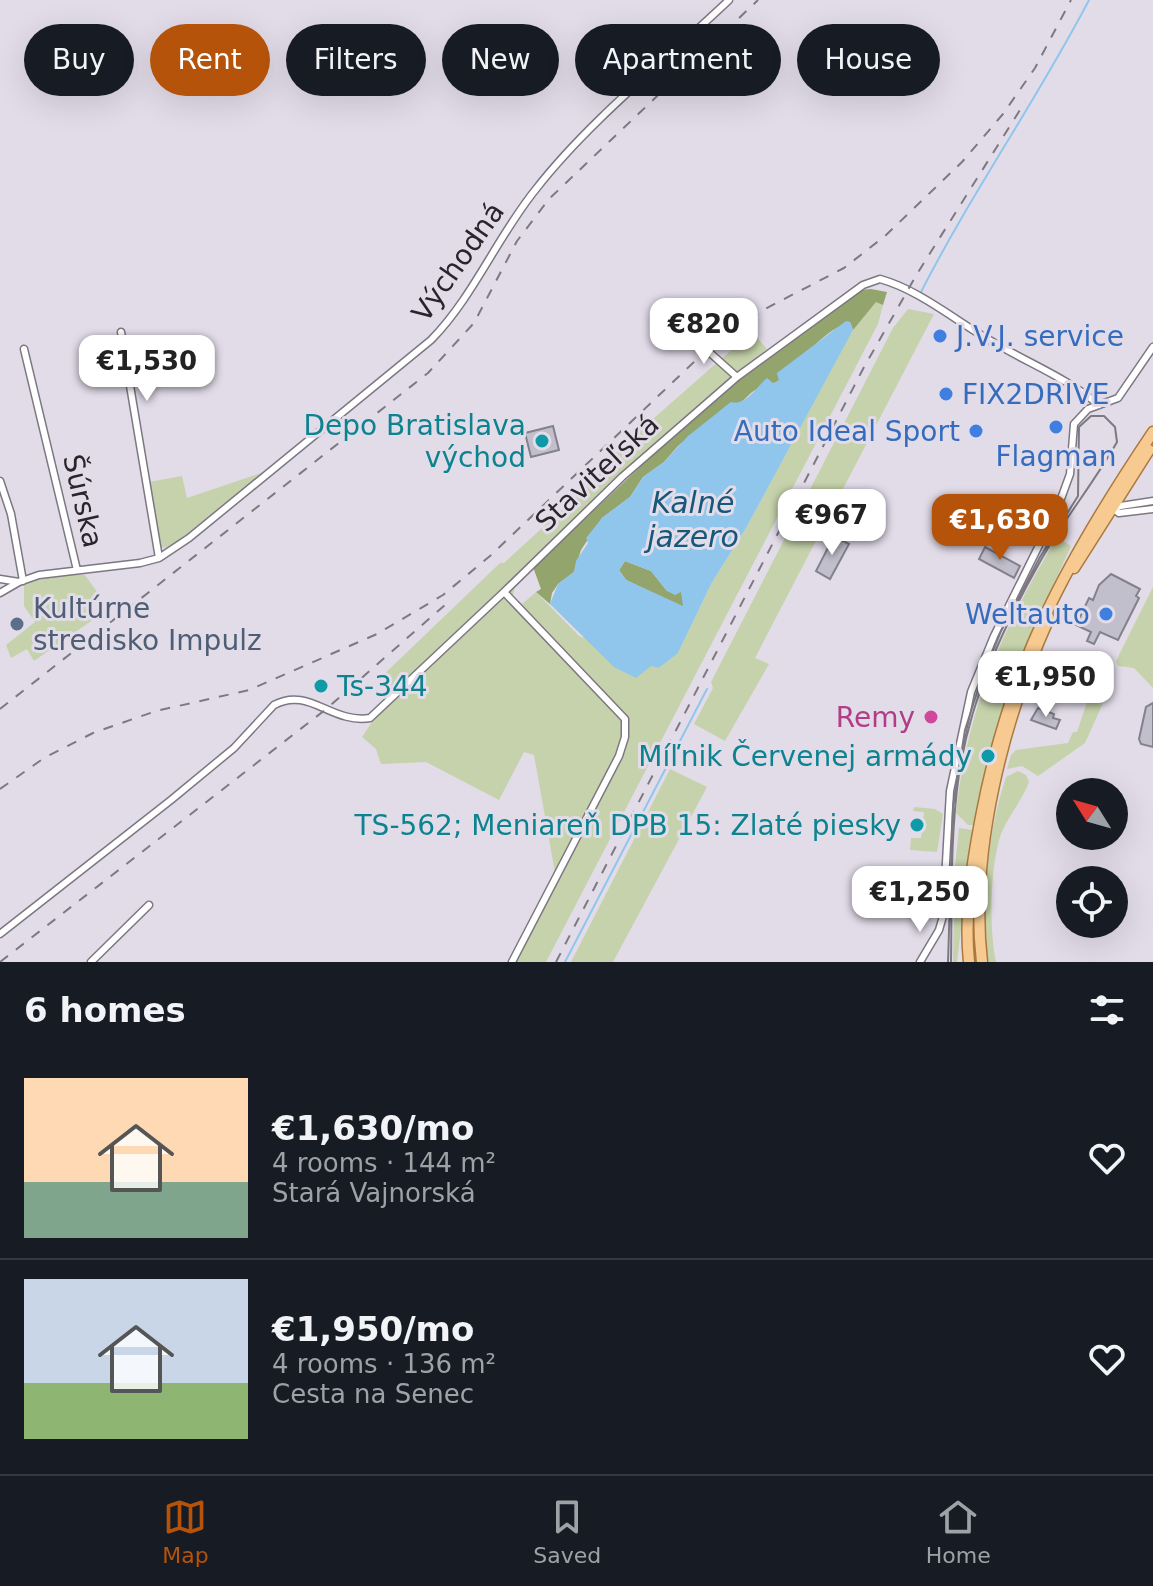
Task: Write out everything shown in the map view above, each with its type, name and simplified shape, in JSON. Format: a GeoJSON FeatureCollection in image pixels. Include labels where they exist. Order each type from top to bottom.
{"type":"FeatureCollection","features":[{"type":"Feature","properties":{"kind":"main road"},"geometry":{"type":"LineString","coordinates":[[982,962],[981,878],[995,791],[1009,730],[1048,620],[1153,432]]}},
{"type":"Feature","properties":{"kind":"main road"},"geometry":{"type":"LineString","coordinates":[[969,962],[968,926],[975,847],[987,785],[1007,711],[1037,628],[1097,516],[1153,444]]}},
{"type":"Feature","properties":{"kind":"street","name":"Východná"},"geometry":{"type":"LineString","coordinates":[[0,579],[21,581],[77,570],[128,565],[159,558],[189,538],[431,340],[462,303],[511,223],[554,167],[729,0]]}},
{"type":"Feature","properties":{"kind":"street","name":"Staviteľská"},"geometry":{"type":"LineString","coordinates":[[0,934],[171,800],[249,734],[274,705],[300,699],[339,717],[370,718],[622,477],[737,377],[863,285],[880,279],[905,289],[996,344],[1076,387],[1099,405]]}},
{"type":"Feature","properties":{"kind":"street"},"geometry":{"type":"LineString","coordinates":[[121,332],[159,558]]}},
{"type":"Feature","properties":{"kind":"street"},"geometry":{"type":"LineString","coordinates":[[690,335],[737,377]]}},
{"type":"Feature","properties":{"kind":"street"},"geometry":{"type":"LineString","coordinates":[[920,962],[939,930],[943,916],[950,791],[971,692],[994,636],[1059,503],[1070,474],[1074,424],[1083,413],[1118,398],[1153,347]]}},
{"type":"Feature","properties":{"kind":"street","name":"Šúrska"},"geometry":{"type":"LineString","coordinates":[[24,349],[77,570]]}},
{"type":"Feature","properties":{"kind":"street"},"geometry":{"type":"LineString","coordinates":[[0,481],[11,514],[21,581],[0,593]]}},
{"type":"Feature","properties":{"kind":"street"},"geometry":{"type":"LineString","coordinates":[[1122,484],[1128,497],[1137,504]]}},
{"type":"Feature","properties":{"kind":"street"},"geometry":{"type":"LineString","coordinates":[[1097,516],[1112,508],[1153,501]]}},
{"type":"Feature","properties":{"kind":"street"},"geometry":{"type":"LineString","coordinates":[[1112,508],[1118,513],[1153,509]]}},
{"type":"Feature","properties":{"kind":"street"},"geometry":{"type":"LineString","coordinates":[[504,592],[625,719],[625,737],[619,756],[512,962]]}},
{"type":"Feature","properties":{"kind":"street"},"geometry":{"type":"LineString","coordinates":[[91,962],[149,905]]}},
{"type":"Feature","properties":{"kind":"green space"},"geometry":{"type":"Polygon","coordinates":[[[860,290],[887,292],[883,305],[876,302],[853,330],[850,322],[838,327],[819,341],[780,380],[754,391],[740,402],[730,403],[678,446],[664,462],[643,477],[630,497],[602,518],[581,550],[574,572],[552,593],[550,604],[536,592],[541,589],[533,567],[698,413],[740,378],[860,290]]]}},
{"type":"Feature","properties":{"kind":"green space"},"geometry":{"type":"Polygon","coordinates":[[[876,301],[883,305],[878,324],[546,962],[516,962],[557,884],[534,755],[524,752],[499,800],[426,762],[381,764],[376,749],[362,737],[374,719],[394,700],[378,680],[500,563],[504,563],[592,482],[621,447],[752,332],[767,349],[622,474],[515,584],[513,596],[522,604],[536,592],[579,636],[659,668],[678,653],[711,584],[746,528],[856,324],[876,301]]]}},
{"type":"Feature","properties":{"kind":"green space"},"geometry":{"type":"Polygon","coordinates":[[[908,309],[934,314],[755,658],[769,664],[725,741],[694,724],[713,688],[711,682],[893,328],[908,309]]]}},
{"type":"Feature","properties":{"kind":"green space"},"geometry":{"type":"Polygon","coordinates":[[[267,471],[171,546],[163,548],[159,545],[149,482],[182,476],[187,498],[267,471]]]}},
{"type":"Feature","properties":{"kind":"green space"},"geometry":{"type":"Polygon","coordinates":[[[1057,537],[1071,546],[1017,665],[996,733],[975,825],[968,825],[956,813],[969,737],[979,703],[1004,637],[1057,537]]]}},
{"type":"Feature","properties":{"kind":"green space"},"geometry":{"type":"Polygon","coordinates":[[[625,561],[651,571],[667,591],[681,592],[683,607],[626,580],[619,570],[625,561]]]}},
{"type":"Feature","properties":{"kind":"green space"},"geometry":{"type":"Polygon","coordinates":[[[58,575],[85,575],[100,596],[85,608],[94,619],[34,661],[27,649],[11,658],[6,645],[35,622],[24,606],[24,584],[58,575]]]}},
{"type":"Feature","properties":{"kind":"green space"},"geometry":{"type":"Polygon","coordinates":[[[1153,587],[1153,688],[1134,668],[1118,666],[1116,661],[1153,587]]]}},
{"type":"Feature","properties":{"kind":"green space"},"geometry":{"type":"Polygon","coordinates":[[[1075,689],[1103,703],[1085,743],[1038,776],[1022,766],[1007,769],[1016,750],[1068,743],[1073,732],[1077,732],[1088,699],[1073,691],[1075,689]]]}},
{"type":"Feature","properties":{"kind":"green space"},"geometry":{"type":"Polygon","coordinates":[[[670,769],[707,787],[613,962],[571,962],[670,769]]]}},
{"type":"Feature","properties":{"kind":"green space"},"geometry":{"type":"Polygon","coordinates":[[[1018,771],[1026,775],[1029,782],[1003,830],[997,850],[992,900],[996,962],[988,962],[985,916],[990,845],[1006,777],[1018,771]]]}},
{"type":"Feature","properties":{"kind":"green space"},"geometry":{"type":"Polygon","coordinates":[[[914,807],[935,809],[943,814],[937,852],[910,850],[911,838],[921,838],[924,812],[913,811],[914,807]]]}},
{"type":"Feature","properties":{"kind":"green space"},"geometry":{"type":"Polygon","coordinates":[[[959,828],[973,830],[957,962],[953,962],[955,867],[959,828]]]}},
{"type":"Feature","properties":{"kind":"water","name":"Kalné jazero"},"geometry":{"type":"Polygon","coordinates":[[[846,321],[850,322],[853,330],[746,528],[711,584],[678,653],[659,668],[651,666],[636,678],[614,667],[550,604],[558,584],[574,572],[576,561],[588,543],[586,538],[602,518],[630,497],[643,477],[731,402],[746,399],[767,378],[773,383],[779,381],[777,373],[846,321]],[[625,561],[619,570],[626,580],[683,606],[681,592],[675,595],[667,591],[651,571],[625,561]]]}},
{"type":"Feature","properties":{"kind":"building","name":"Depo Bratislava východ"},"geometry":{"type":"Polygon","coordinates":[[[553,426],[559,450],[531,457],[525,433],[553,426]]]}},
{"type":"Feature","properties":{"kind":"building"},"geometry":{"type":"Polygon","coordinates":[[[1005,511],[1040,530],[1034,541],[999,522],[1005,511]]]}},
{"type":"Feature","properties":{"kind":"building"},"geometry":{"type":"Polygon","coordinates":[[[834,536],[849,544],[830,579],[816,571],[834,536]]]}},
{"type":"Feature","properties":{"kind":"building"},"geometry":{"type":"Polygon","coordinates":[[[985,547],[1020,566],[1014,578],[979,559],[985,547]]]}},
{"type":"Feature","properties":{"kind":"building","name":"Weltauto"},"geometry":{"type":"Polygon","coordinates":[[[1111,574],[1140,589],[1136,596],[1139,598],[1118,640],[1100,632],[1094,644],[1087,641],[1091,632],[1076,625],[1089,598],[1093,600],[1099,585],[1111,574]]]}},
{"type":"Feature","properties":{"kind":"building"},"geometry":{"type":"Polygon","coordinates":[[[1153,703],[1153,747],[1141,744],[1139,739],[1146,707],[1153,703]]]}},
{"type":"Feature","properties":{"kind":"building"},"geometry":{"type":"Polygon","coordinates":[[[1038,708],[1060,720],[1056,729],[1031,720],[1038,708]]]}},
{"type":"Feature","properties":{"kind":"waterway"},"geometry":{"type":"LineString","coordinates":[[921,292],[1089,0]]}},
{"type":"Feature","properties":{"kind":"waterway"},"geometry":{"type":"LineString","coordinates":[[565,962],[707,689]]}},
{"type":"Feature","properties":{"kind":"tram line"},"geometry":{"type":"LineString","coordinates":[[948,962],[953,806],[965,730],[1001,631],[1040,557],[1078,496],[1079,427],[1091,416],[1104,416],[1115,427],[1117,442],[1027,585],[990,663],[964,745],[954,821],[951,962]]}},
{"type":"Feature","properties":{"kind":"railway"},"geometry":{"type":"LineString","coordinates":[[0,709],[428,373],[474,323],[517,241],[549,199],[758,0]]}},
{"type":"Feature","properties":{"kind":"railway"},"geometry":{"type":"LineString","coordinates":[[0,789],[44,758],[93,733],[156,711],[249,690],[377,634],[443,595],[490,556],[695,361],[761,311],[844,268],[885,236],[962,162],[1003,114],[1035,68],[1071,0]]}},
{"type":"Feature","properties":{"kind":"railway"},"geometry":{"type":"LineString","coordinates":[[556,962],[863,369],[917,274],[1025,102]]}},
{"type":"Feature","properties":{"kind":"railway"},"geometry":{"type":"LineString","coordinates":[[0,962],[325,710],[446,604]]}},
{"type":"Feature","properties":{"kind":"place","name":"J.V.J. service"},"geometry":{"type":"Point","coordinates":[940,336]}},
{"type":"Feature","properties":{"kind":"place","name":"FIX2DRIVE"},"geometry":{"type":"Point","coordinates":[946,394]}},
{"type":"Feature","properties":{"kind":"place","name":"Flagman"},"geometry":{"type":"Point","coordinates":[1056,427]}},
{"type":"Feature","properties":{"kind":"place","name":"Auto Ideal Sport"},"geometry":{"type":"Point","coordinates":[976,431]}},
{"type":"Feature","properties":{"kind":"place","name":"Depo Bratislava východ"},"geometry":{"type":"Point","coordinates":[542,441]}},
{"type":"Feature","properties":{"kind":"place","name":"Weltauto"},"geometry":{"type":"Point","coordinates":[1106,614]}},
{"type":"Feature","properties":{"kind":"place","name":"Kultúrne stredisko Impulz"},"geometry":{"type":"Point","coordinates":[17,624]}},
{"type":"Feature","properties":{"kind":"place","name":"Ts-344"},"geometry":{"type":"Point","coordinates":[321,686]}},
{"type":"Feature","properties":{"kind":"place","name":"Remy"},"geometry":{"type":"Point","coordinates":[931,717]}},
{"type":"Feature","properties":{"kind":"place","name":"Míľnik Červenej armády"},"geometry":{"type":"Point","coordinates":[988,756]}},
{"type":"Feature","properties":{"kind":"place","name":"TS-562; Meniareň DPB 15: Zlaté piesky"},"geometry":{"type":"Point","coordinates":[917,825]}}]}
